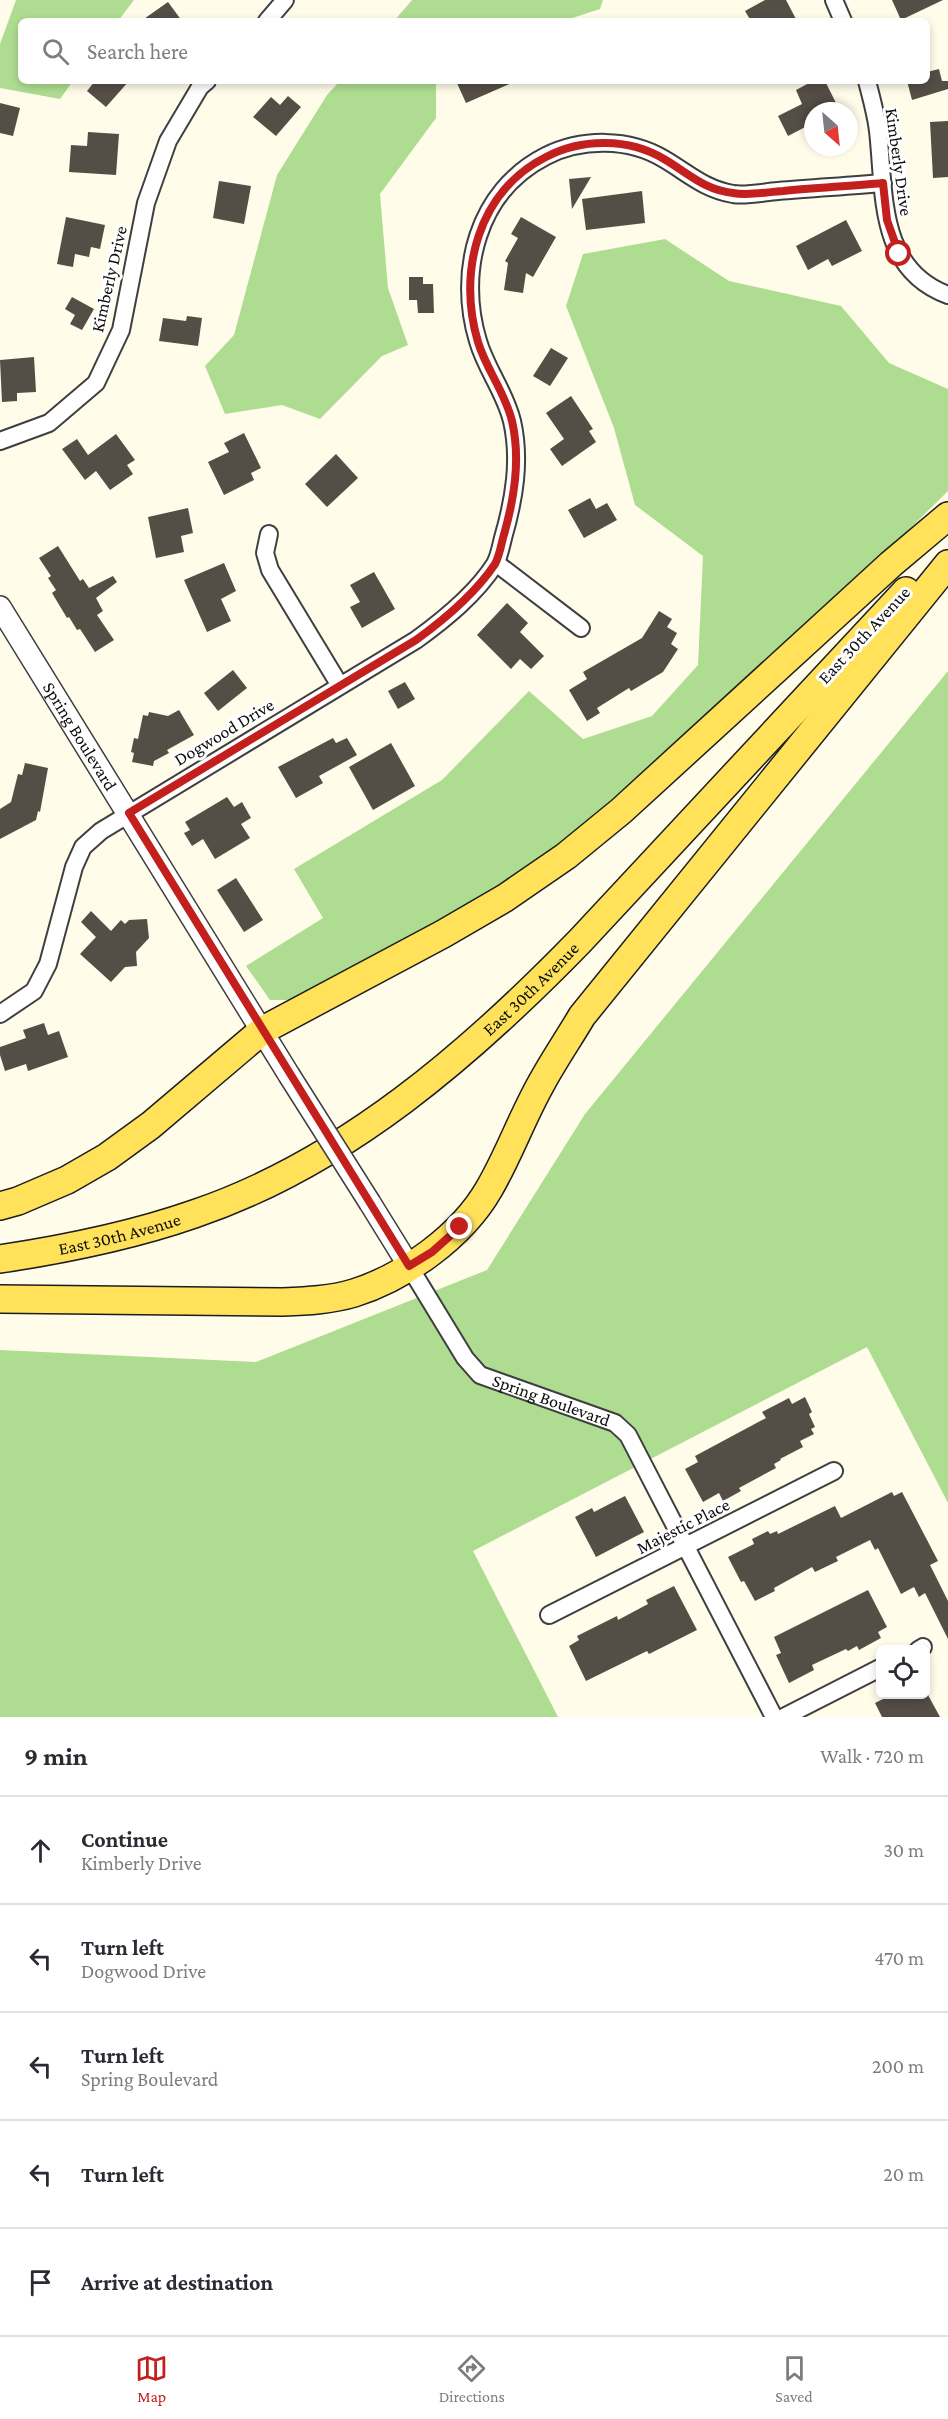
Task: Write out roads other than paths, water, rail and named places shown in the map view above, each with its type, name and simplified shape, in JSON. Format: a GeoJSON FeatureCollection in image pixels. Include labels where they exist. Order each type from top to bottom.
{"type":"FeatureCollection","features":[{"type":"Feature","properties":{"kind":"main road"},"geometry":{"type":"LineString","coordinates":[[0,1206],[18,1201],[67,1180],[107,1157],[151,1125],[263,1030],[443,934],[505,898],[566,856],[621,811],[891,564],[948,516]]}},
{"type":"Feature","properties":{"kind":"main road","name":"East 30th Avenue"},"geometry":{"type":"LineString","coordinates":[[0,1259],[48,1252],[124,1236],[196,1214],[261,1187],[310,1161],[430,1080],[536,986],[948,546]]}},
{"type":"Feature","properties":{"kind":"main road"},"geometry":{"type":"LineString","coordinates":[[0,1299],[282,1302],[323,1300],[355,1293],[432,1252],[460,1227],[489,1190],[542,1082],[582,1016],[948,564]]}},
{"type":"Feature","properties":{"kind":"street"},"geometry":{"type":"LineString","coordinates":[[270,18],[285,0]]}},
{"type":"Feature","properties":{"kind":"street"},"geometry":{"type":"LineString","coordinates":[[834,0],[842,18]]}},
{"type":"Feature","properties":{"kind":"street","name":"Kimberly Drive"},"geometry":{"type":"LineString","coordinates":[[0,441],[49,423],[96,383],[121,330],[146,203],[168,141],[204,84]]}},
{"type":"Feature","properties":{"kind":"street","name":"Kimberly Drive"},"geometry":{"type":"LineString","coordinates":[[868,84],[878,128],[887,220],[899,254],[928,285],[948,295]]}},
{"type":"Feature","properties":{"kind":"street","name":"Dogwood Drive"},"geometry":{"type":"LineString","coordinates":[[0,1014],[34,991],[48,964],[74,867],[83,847],[101,831],[129,813],[339,684],[416,640],[445,619],[496,563],[511,512],[516,453],[512,422],[503,393],[478,344],[471,313],[469,282],[472,253],[484,219],[502,194],[524,171],[547,156],[579,145],[611,142],[645,150],[664,159],[706,187],[736,194],[883,183]]}},
{"type":"Feature","properties":{"kind":"street"},"geometry":{"type":"LineString","coordinates":[[269,534],[265,553],[270,570],[339,684]]}},
{"type":"Feature","properties":{"kind":"street"},"geometry":{"type":"LineString","coordinates":[[496,563],[581,628]]}},
{"type":"Feature","properties":{"kind":"street","name":"Spring Boulevard"},"geometry":{"type":"LineString","coordinates":[[0,607],[465,1358],[480,1374],[615,1423],[628,1435],[774,1717]]}},
{"type":"Feature","properties":{"kind":"street","name":"Majestic Place"},"geometry":{"type":"LineString","coordinates":[[549,1615],[834,1471]]}},
{"type":"Feature","properties":{"kind":"street"},"geometry":{"type":"LineString","coordinates":[[784,1717],[876,1670]]}}]}
